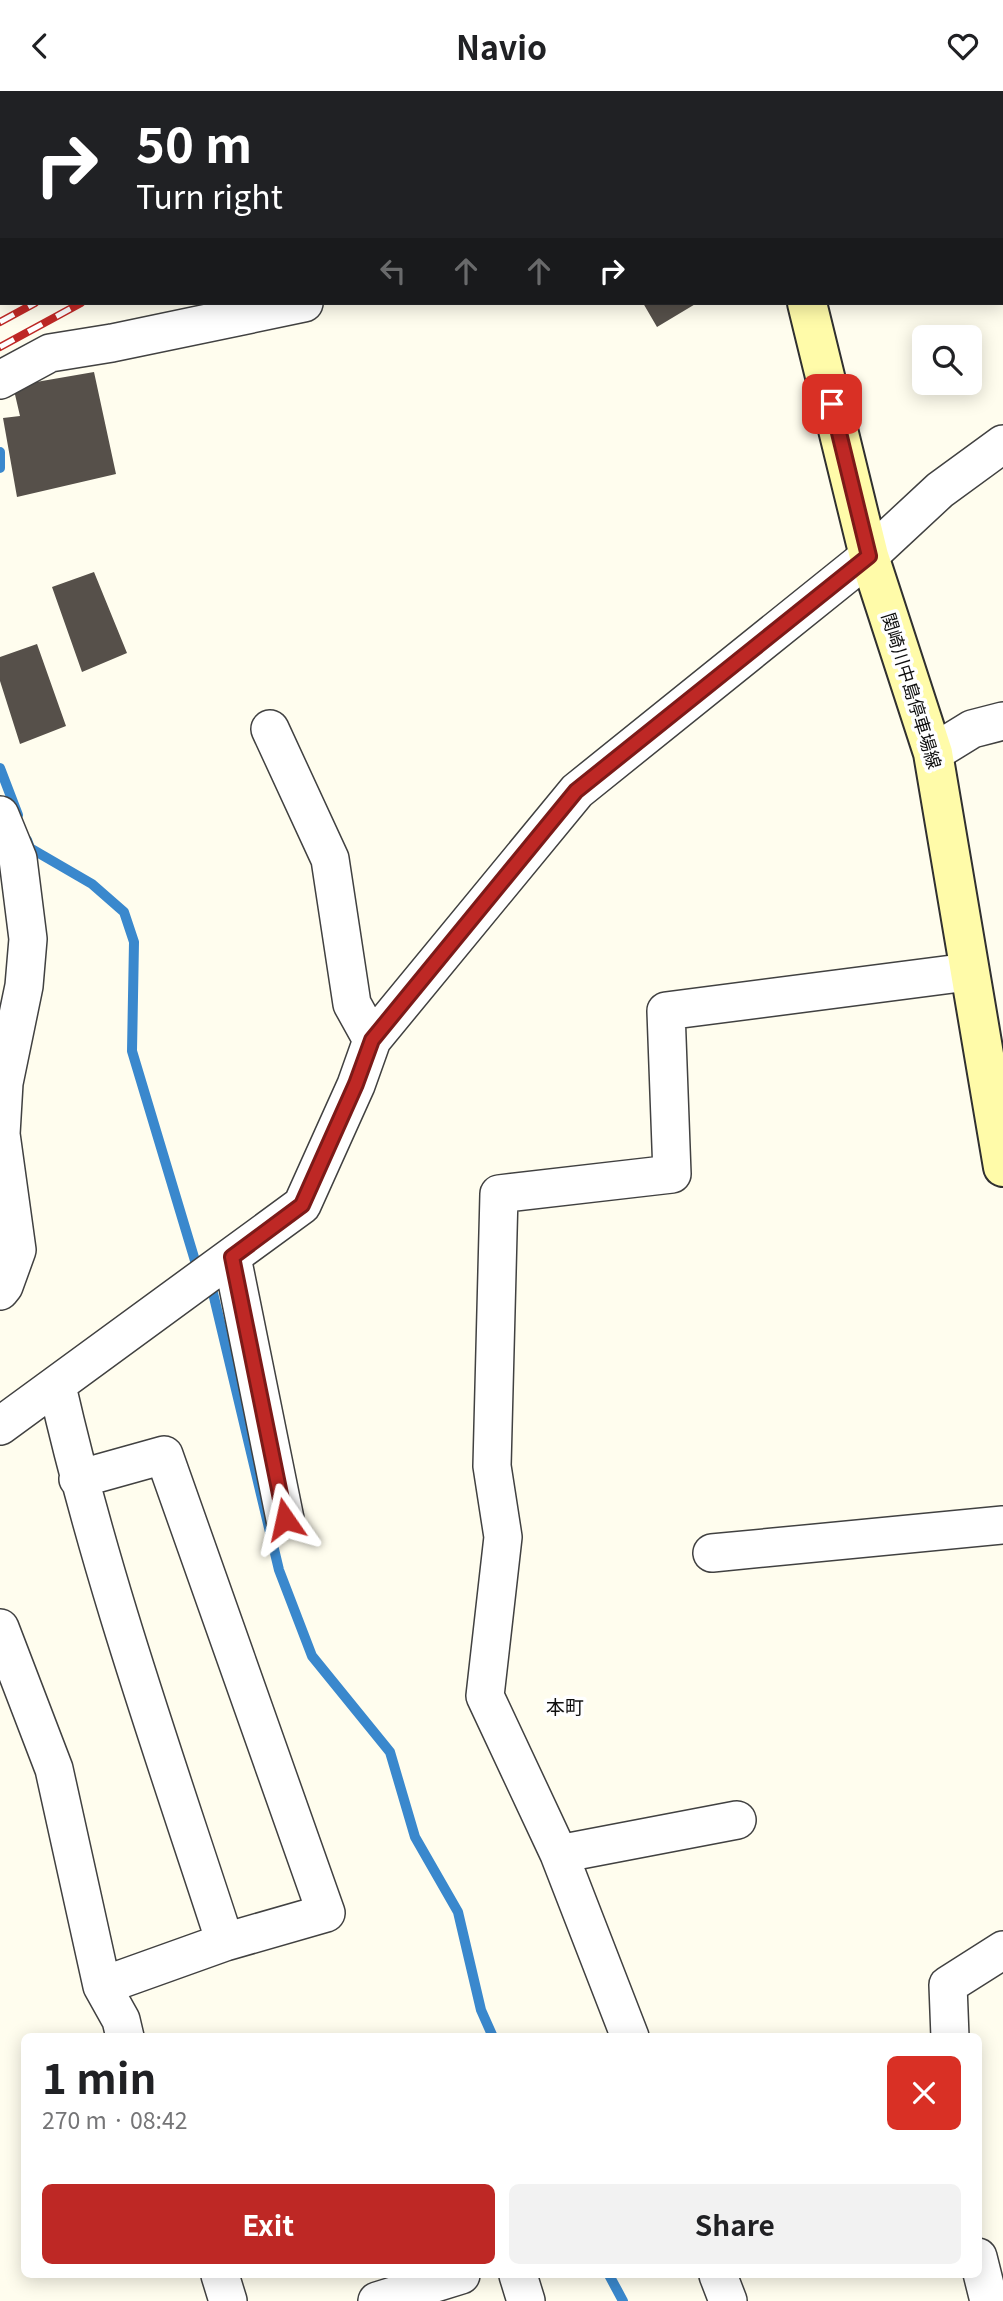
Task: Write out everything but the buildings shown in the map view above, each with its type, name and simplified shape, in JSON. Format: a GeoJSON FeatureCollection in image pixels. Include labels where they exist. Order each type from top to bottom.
{"type":"FeatureCollection","features":[{"type":"Feature","properties":{"kind":"main road","name":"関崎川中島停車場線"},"geometry":{"type":"LineString","coordinates":[[807,305],[869,556],[933,753],[968,972],[1002,1157]]}},
{"type":"Feature","properties":{"kind":"street"},"geometry":{"type":"LineString","coordinates":[[6,376],[50,353],[112,343],[294,305]]}},
{"type":"Feature","properties":{"kind":"street"},"geometry":{"type":"LineString","coordinates":[[0,1426],[302,1205],[356,1084],[372,1040],[576,791],[869,556],[940,491],[1003,444]]}},
{"type":"Feature","properties":{"kind":"street"},"geometry":{"type":"LineString","coordinates":[[933,753],[972,729],[1003,721]]}},
{"type":"Feature","properties":{"kind":"street"},"geometry":{"type":"LineString","coordinates":[[270,729],[330,859],[352,1004],[372,1040]]}},
{"type":"Feature","properties":{"kind":"street"},"geometry":{"type":"LineString","coordinates":[[0,815],[18,859],[27,939],[24,986],[4,1083],[1,1134],[17,1250],[0,1291]]}},
{"type":"Feature","properties":{"kind":"street"},"geometry":{"type":"LineString","coordinates":[[628,2033],[559,1854],[485,1696],[503,1537],[492,1466],[499,1194],[672,1174],[666,1011],[968,972]]}},
{"type":"Feature","properties":{"kind":"street"},"geometry":{"type":"LineString","coordinates":[[232,1257],[285,1519]]}},
{"type":"Feature","properties":{"kind":"street"},"geometry":{"type":"LineString","coordinates":[[57,1386],[78,1479],[128,1644],[225,1942]]}},
{"type":"Feature","properties":{"kind":"street"},"geometry":{"type":"LineString","coordinates":[[78,1479],[163,1455],[326,1913],[225,1942],[102,1986]]}},
{"type":"Feature","properties":{"kind":"street"},"geometry":{"type":"LineString","coordinates":[[712,1553],[1003,1525]]}},
{"type":"Feature","properties":{"kind":"street"},"geometry":{"type":"LineString","coordinates":[[0,1628],[54,1769],[102,1986],[121,2020],[124,2033]]}},
{"type":"Feature","properties":{"kind":"street"},"geometry":{"type":"LineString","coordinates":[[559,1854],[737,1820]]}},
{"type":"Feature","properties":{"kind":"street"},"geometry":{"type":"LineString","coordinates":[[950,2033],[948,1985],[1003,1950]]}},
{"type":"Feature","properties":{"kind":"street"},"geometry":{"type":"LineString","coordinates":[[982,2273],[989,2301]]}},
{"type":"Feature","properties":{"kind":"street"},"geometry":{"type":"LineString","coordinates":[[221,2278],[228,2301]]}},
{"type":"Feature","properties":{"kind":"street"},"geometry":{"type":"LineString","coordinates":[[377,2301],[451,2278]]}},
{"type":"Feature","properties":{"kind":"street"},"geometry":{"type":"LineString","coordinates":[[519,2278],[526,2301]]}},
{"type":"Feature","properties":{"kind":"street"},"geometry":{"type":"LineString","coordinates":[[719,2278],[728,2301]]}},
{"type":"Feature","properties":{"kind":"waterway"},"geometry":{"type":"LineString","coordinates":[[0,452],[0,468]]}},
{"type":"Feature","properties":{"kind":"waterway"},"geometry":{"type":"LineString","coordinates":[[0,768],[18,815]]}},
{"type":"Feature","properties":{"kind":"waterway"},"geometry":{"type":"LineString","coordinates":[[27,840],[30,848],[92,884],[124,912],[134,942],[132,1051],[196,1264]]}},
{"type":"Feature","properties":{"kind":"waterway"},"geometry":{"type":"LineString","coordinates":[[213,1293],[279,1570],[312,1656],[390,1752],[415,1837],[458,1912],[481,2010],[491,2033]]}},
{"type":"Feature","properties":{"kind":"waterway"},"geometry":{"type":"LineString","coordinates":[[611,2278],[623,2301]]}},
{"type":"Feature","properties":{"kind":"railway"},"geometry":{"type":"LineString","coordinates":[[0,322],[31,305]]}},
{"type":"Feature","properties":{"kind":"railway"},"geometry":{"type":"LineString","coordinates":[[0,347],[77,305]]}},
{"type":"Feature","properties":{"kind":"district","name":"本町"},"geometry":{"type":"Point","coordinates":[565,1707]}},
{"type":"Feature","properties":{"kind":"route"},"geometry":{"type":"LineString","coordinates":[[285,1519],[232,1257],[302,1205],[356,1084],[372,1040],[576,791],[869,556],[832,404]]}}]}
